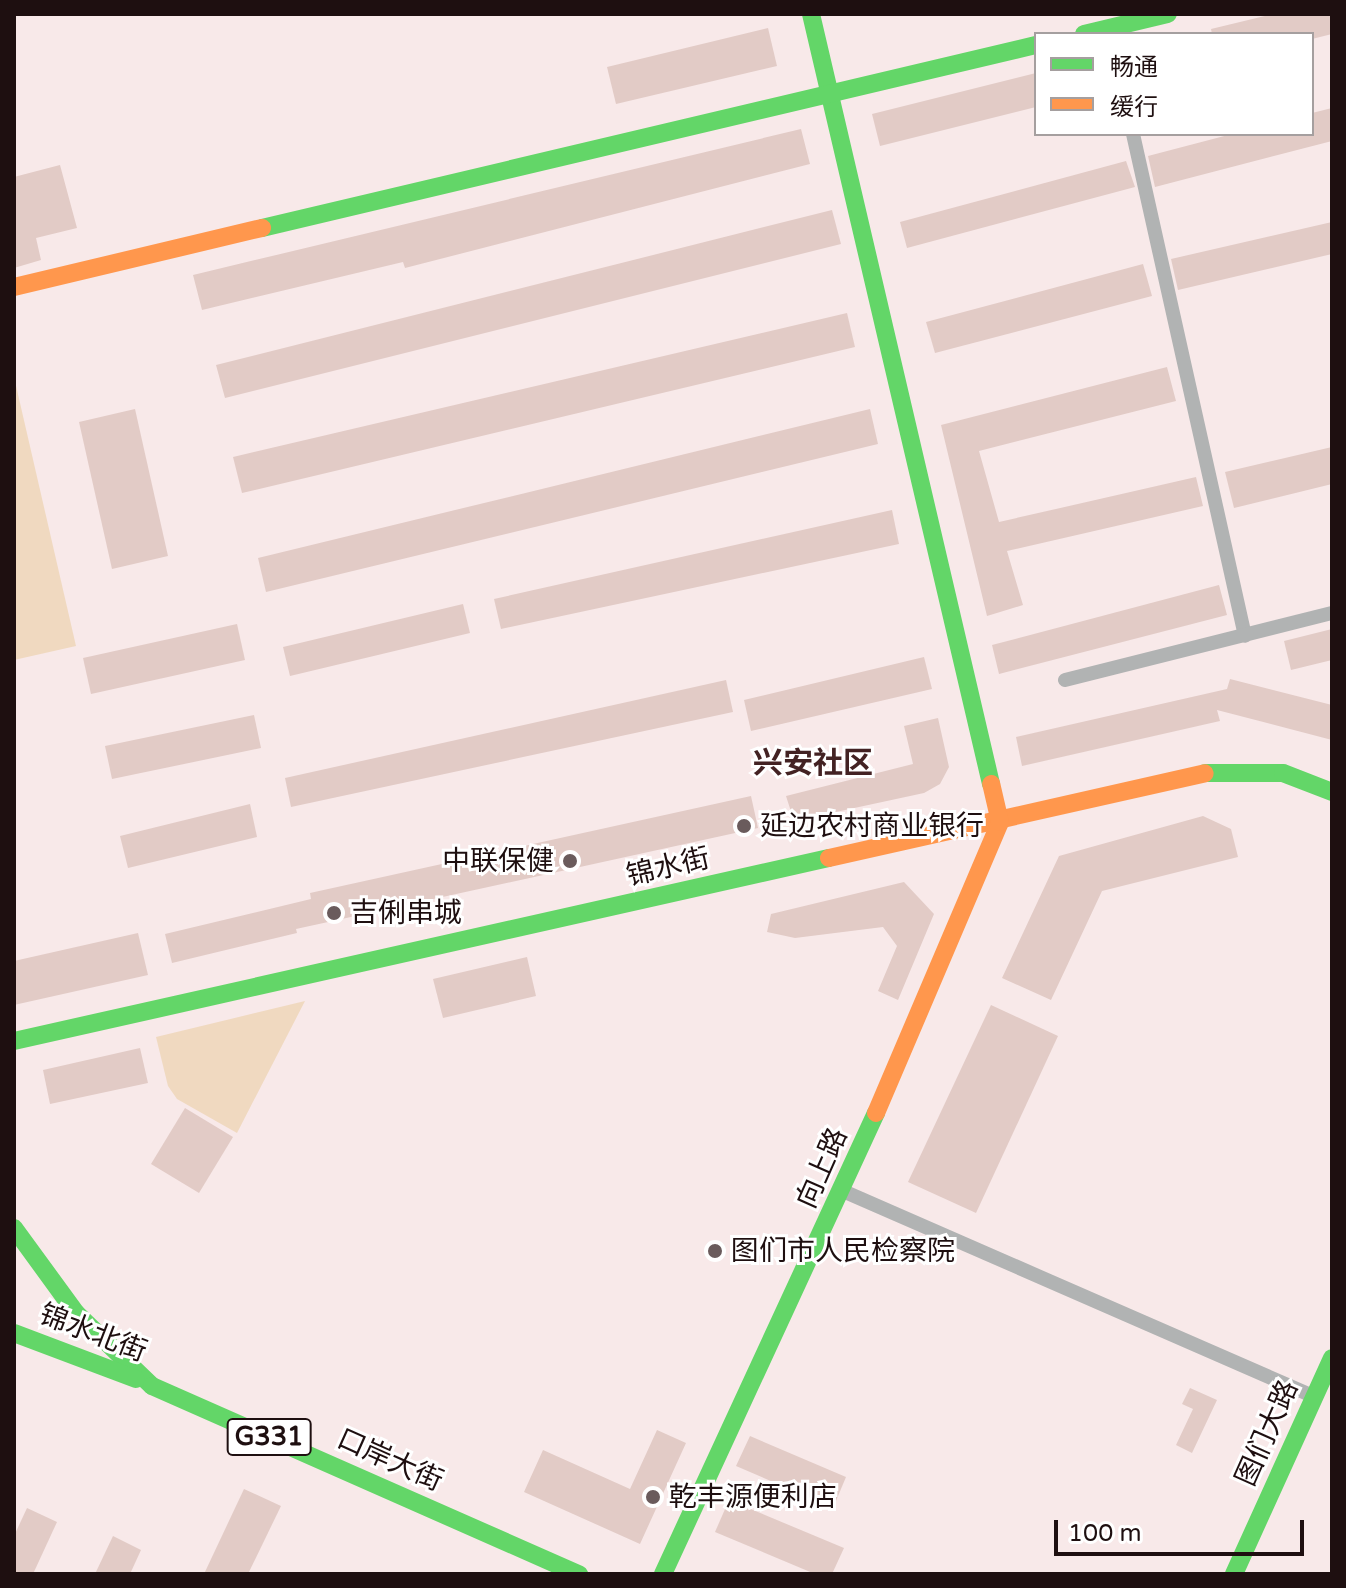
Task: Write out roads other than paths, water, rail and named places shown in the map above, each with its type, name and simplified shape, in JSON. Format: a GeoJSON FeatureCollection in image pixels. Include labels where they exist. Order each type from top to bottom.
{"type":"FeatureCollection","features":[{"type":"Feature","properties":{"kind":"main road"},"geometry":{"type":"LineString","coordinates":[[811,14],[1000,822]]}},
{"type":"Feature","properties":{"kind":"main road"},"geometry":{"type":"LineString","coordinates":[[1110,31],[1168,14]]}},
{"type":"Feature","properties":{"kind":"main road"},"geometry":{"type":"LineString","coordinates":[[14,287],[829,90],[1034,45]]}},
{"type":"Feature","properties":{"kind":"main road","name":"锦水街"},"geometry":{"type":"LineString","coordinates":[[14,1041],[1000,822],[1220,770],[1283,773],[1332,792]]}},
{"type":"Feature","properties":{"kind":"main road","name":"向上路"},"geometry":{"type":"LineString","coordinates":[[663,1574],[843,1191],[1000,822]]}},
{"type":"Feature","properties":{"kind":"main road","name":"口岸大街"},"geometry":{"type":"LineString","coordinates":[[14,1228],[76,1313],[112,1353],[152,1386],[579,1574]]}},
{"type":"Feature","properties":{"kind":"main road","name":"锦水北街"},"geometry":{"type":"LineString","coordinates":[[14,1333],[152,1386]]}},
{"type":"Feature","properties":{"kind":"main road","name":"图们大路"},"geometry":{"type":"LineString","coordinates":[[1234,1574],[1332,1358]]}},
{"type":"Feature","properties":{"kind":"street"},"geometry":{"type":"LineString","coordinates":[[1133,136],[1245,636]]}},
{"type":"Feature","properties":{"kind":"street"},"geometry":{"type":"LineString","coordinates":[[1065,680],[1332,613]]}},
{"type":"Feature","properties":{"kind":"street"},"geometry":{"type":"LineString","coordinates":[[843,1191],[1315,1397]]}},
{"type":"Feature","properties":{"kind":"place","name":"延边农村商业银行"},"geometry":{"type":"Point","coordinates":[744,826]}},
{"type":"Feature","properties":{"kind":"place","name":"中联保健"},"geometry":{"type":"Point","coordinates":[570,861]}},
{"type":"Feature","properties":{"kind":"place","name":"吉俐串城"},"geometry":{"type":"Point","coordinates":[334,913]}},
{"type":"Feature","properties":{"kind":"place","name":"图们市人民检察院"},"geometry":{"type":"Point","coordinates":[715,1251]}},
{"type":"Feature","properties":{"kind":"place","name":"乾丰源便利店"},"geometry":{"type":"Point","coordinates":[653,1497]}},
{"type":"Feature","properties":{"kind":"district","name":"兴安社区"},"geometry":{"type":"Point","coordinates":[813,764]}}]}
